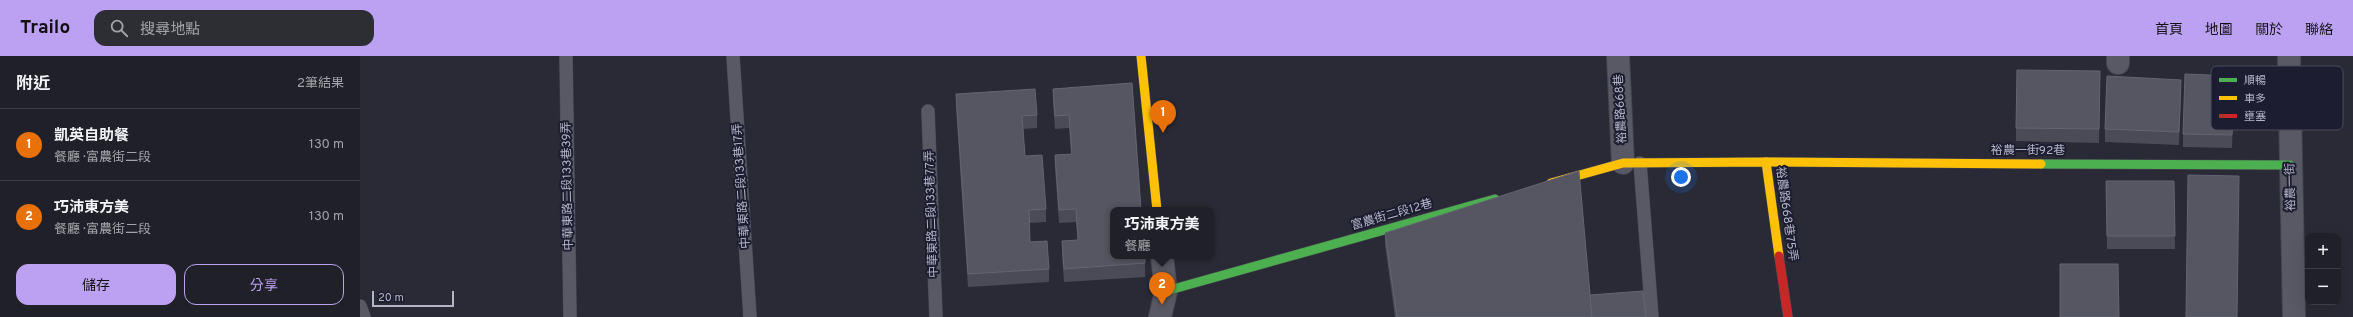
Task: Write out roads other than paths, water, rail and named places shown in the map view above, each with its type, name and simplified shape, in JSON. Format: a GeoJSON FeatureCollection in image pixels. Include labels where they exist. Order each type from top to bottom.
{"type":"FeatureCollection","features":[{"type":"Feature","properties":{"kind":"street"},"geometry":{"type":"LineString","coordinates":[[1141,56],[1157,207]]}},
{"type":"Feature","properties":{"kind":"street","name":"裕農路668巷"},"geometry":{"type":"LineString","coordinates":[[1618,56],[1632,163]]}},
{"type":"Feature","properties":{"kind":"street","name":"裕農一街"},"geometry":{"type":"LineString","coordinates":[[2289,56],[2289,66]]}},
{"type":"Feature","properties":{"kind":"street","name":"裕農一街"},"geometry":{"type":"LineString","coordinates":[[2290,130],[2294,317]]}},
{"type":"Feature","properties":{"kind":"street","name":"裕農路668巷75弄"},"geometry":{"type":"LineString","coordinates":[[1632,163],[1766,162],[1788,317]]}},
{"type":"Feature","properties":{"kind":"street","name":"裕農一街92巷"},"geometry":{"type":"LineString","coordinates":[[1766,162],[2290,165]]}},
{"type":"Feature","properties":{"kind":"street"},"geometry":{"type":"LineString","coordinates":[[1540,186],[1632,163]]}},
{"type":"Feature","properties":{"kind":"street","name":"富農街二段12巷"},"geometry":{"type":"LineString","coordinates":[[1166,291],[1502,197]]}},
{"type":"Feature","properties":{"kind":"street"},"geometry":{"type":"LineString","coordinates":[[1160,317],[1166,291],[1162,259]]}},
{"type":"Feature","properties":{"kind":"lane","name":"中華東路二段133巷39弄"},"geometry":{"type":"LineString","coordinates":[[566,56],[570,317]]}},
{"type":"Feature","properties":{"kind":"lane","name":"中華東路二段133巷17弄"},"geometry":{"type":"LineString","coordinates":[[733,56],[750,317]]}},
{"type":"Feature","properties":{"kind":"lane","name":"中華東路二段133巷77弄"},"geometry":{"type":"LineString","coordinates":[[928,111],[936,317]]}},
{"type":"Feature","properties":{"kind":"lane"},"geometry":{"type":"LineString","coordinates":[[1632,163],[1652,317]]}},
{"type":"Feature","properties":{"kind":"lane"},"geometry":{"type":"LineString","coordinates":[[360,306],[364,317]]}},
{"type":"Feature","properties":{"kind":"place","name":"凱英自助餐"},"geometry":{"type":"Point","coordinates":[1163,133]}},
{"type":"Feature","properties":{"kind":"place","name":"巧沛東方美"},"geometry":{"type":"Point","coordinates":[1162,305]}}]}
